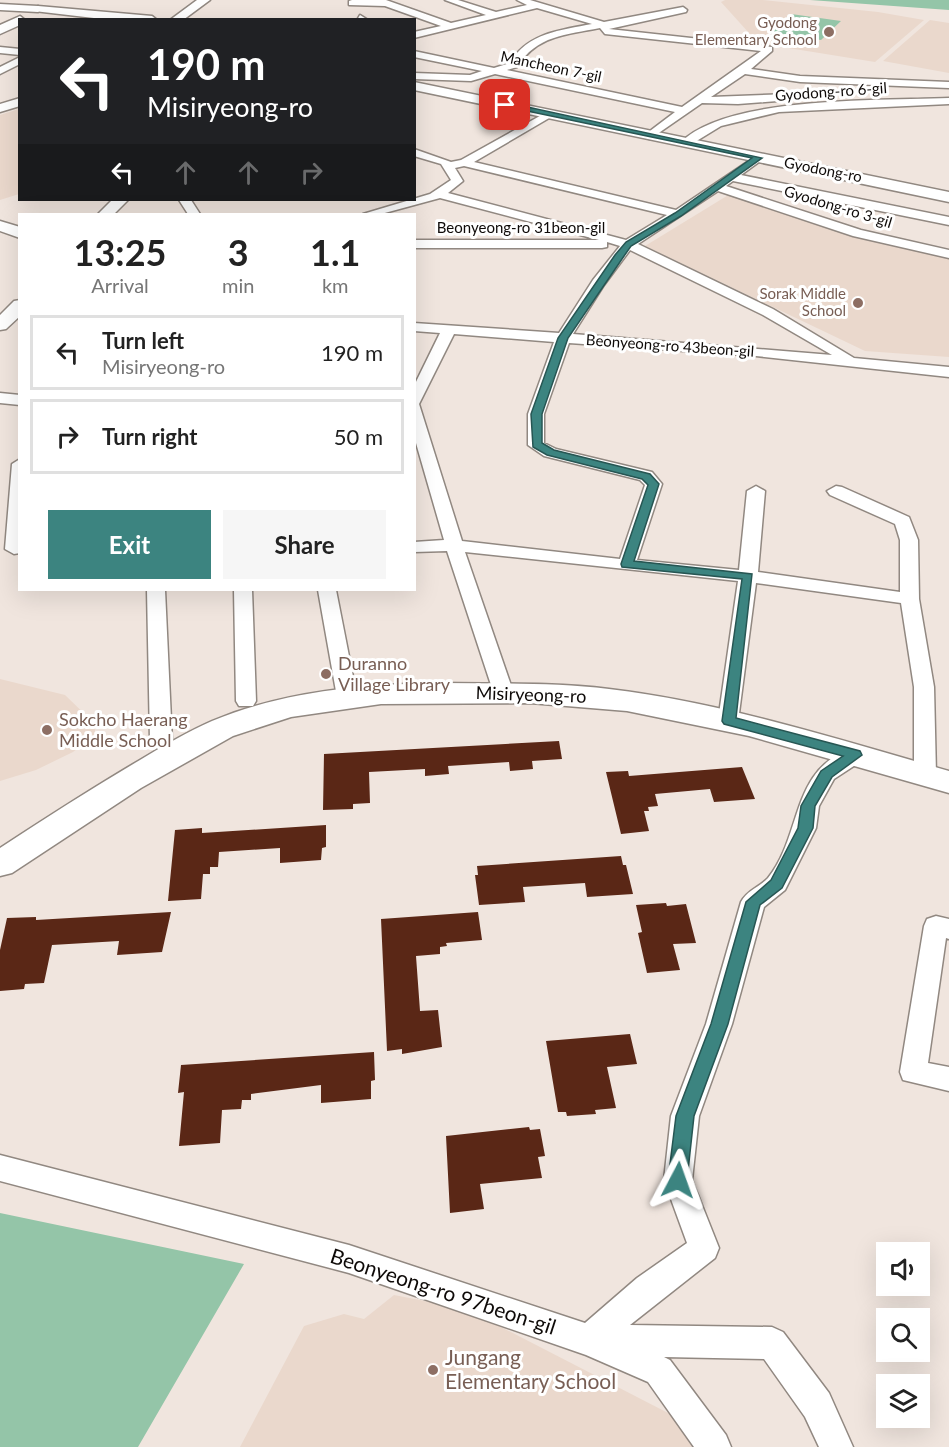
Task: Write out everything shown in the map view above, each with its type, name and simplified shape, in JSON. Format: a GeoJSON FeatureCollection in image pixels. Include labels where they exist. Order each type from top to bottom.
{"type":"FeatureCollection","features":[{"type":"Feature","properties":{"kind":"main road","name":"Misiryeong-ro"},"geometry":{"type":"LineString","coordinates":[[0,864],[129,781],[188,746],[231,725],[280,710],[347,697],[419,692],[504,693],[564,694],[626,701],[728,721],[937,778]]}},
{"type":"Feature","properties":{"kind":"street"},"geometry":{"type":"LineString","coordinates":[[23,18],[55,0]]}},
{"type":"Feature","properties":{"kind":"street"},"geometry":{"type":"LineString","coordinates":[[178,18],[204,0]]}},
{"type":"Feature","properties":{"kind":"street"},"geometry":{"type":"LineString","coordinates":[[449,0],[496,15]]}},
{"type":"Feature","properties":{"kind":"street"},"geometry":{"type":"LineString","coordinates":[[521,0],[604,25]]}},
{"type":"Feature","properties":{"kind":"street"},"geometry":{"type":"LineString","coordinates":[[360,18],[352,2],[386,3],[450,26]]}},
{"type":"Feature","properties":{"kind":"street"},"geometry":{"type":"LineString","coordinates":[[0,7],[43,5],[102,17],[119,18]]}},
{"type":"Feature","properties":{"kind":"street"},"geometry":{"type":"LineString","coordinates":[[416,34],[536,5]]}},
{"type":"Feature","properties":{"kind":"street"},"geometry":{"type":"LineString","coordinates":[[416,76],[471,78],[514,65],[521,52],[534,42],[556,34],[683,10]]}},
{"type":"Feature","properties":{"kind":"street"},"geometry":{"type":"LineString","coordinates":[[2,28],[18,21]]}},
{"type":"Feature","properties":{"kind":"street"},"geometry":{"type":"LineString","coordinates":[[604,25],[605,32],[769,49],[745,71],[681,110],[650,136]]}},
{"type":"Feature","properties":{"kind":"street"},"geometry":{"type":"LineString","coordinates":[[0,50],[18,52]]}},
{"type":"Feature","properties":{"kind":"street","name":"Mancheon 7-gil"},"geometry":{"type":"LineString","coordinates":[[416,54],[681,110]]}},
{"type":"Feature","properties":{"kind":"street"},"geometry":{"type":"LineString","coordinates":[[0,71],[18,61]]}},
{"type":"Feature","properties":{"kind":"street"},"geometry":{"type":"LineString","coordinates":[[745,71],[847,82],[949,85]]}},
{"type":"Feature","properties":{"kind":"street"},"geometry":{"type":"LineString","coordinates":[[698,100],[738,101],[830,93],[847,82]]}},
{"type":"Feature","properties":{"kind":"street","name":"Gyodong-ro"},"geometry":{"type":"LineString","coordinates":[[416,86],[949,197]]}},
{"type":"Feature","properties":{"kind":"street","name":"Gyodong-ro 6-gil"},"geometry":{"type":"LineString","coordinates":[[686,143],[717,124],[779,109],[949,100]]}},
{"type":"Feature","properties":{"kind":"street"},"geometry":{"type":"LineString","coordinates":[[465,163],[551,114]]}},
{"type":"Feature","properties":{"kind":"street"},"geometry":{"type":"LineString","coordinates":[[416,153],[446,164],[465,163],[678,214]]}},
{"type":"Feature","properties":{"kind":"street"},"geometry":{"type":"LineString","coordinates":[[627,564],[654,484],[646,476],[550,453],[536,445],[536,414],[563,338],[598,283],[628,244],[678,214],[759,158]]}},
{"type":"Feature","properties":{"kind":"street"},"geometry":{"type":"LineString","coordinates":[[416,201],[439,194],[457,181],[446,164]]}},
{"type":"Feature","properties":{"kind":"street"},"geometry":{"type":"LineString","coordinates":[[733,177],[949,221]]}},
{"type":"Feature","properties":{"kind":"street","name":"Gyodong-ro 3-gil"},"geometry":{"type":"LineString","coordinates":[[718,187],[856,233],[949,254]]}},
{"type":"Feature","properties":{"kind":"street","name":"Beonyeong-ro 43beon-gil"},"geometry":{"type":"LineString","coordinates":[[439,194],[628,244],[768,312],[856,363]]}},
{"type":"Feature","properties":{"kind":"street"},"geometry":{"type":"LineString","coordinates":[[107,213],[119,201]]}},
{"type":"Feature","properties":{"kind":"street"},"geometry":{"type":"LineString","coordinates":[[372,213],[414,201]]}},
{"type":"Feature","properties":{"kind":"street"},"geometry":{"type":"LineString","coordinates":[[0,226],[18,232]]}},
{"type":"Feature","properties":{"kind":"street","name":"Beonyeong-ro 31beon-gil"},"geometry":{"type":"LineString","coordinates":[[416,244],[454,246],[628,244]]}},
{"type":"Feature","properties":{"kind":"street"},"geometry":{"type":"LineString","coordinates":[[0,325],[18,307]]}},
{"type":"Feature","properties":{"kind":"street","name":"Beonyeong-ro 43beon-gil"},"geometry":{"type":"LineString","coordinates":[[416,327],[756,352],[949,372]]}},
{"type":"Feature","properties":{"kind":"street"},"geometry":{"type":"LineString","coordinates":[[416,396],[449,330]]}},
{"type":"Feature","properties":{"kind":"street"},"geometry":{"type":"LineString","coordinates":[[0,398],[18,400]]}},
{"type":"Feature","properties":{"kind":"street"},"geometry":{"type":"LineString","coordinates":[[416,422],[419,442],[504,693]]}},
{"type":"Feature","properties":{"kind":"street"},"geometry":{"type":"LineString","coordinates":[[11,549],[18,483]]}},
{"type":"Feature","properties":{"kind":"street"},"geometry":{"type":"LineString","coordinates":[[728,721],[748,576],[756,491]]}},
{"type":"Feature","properties":{"kind":"street"},"geometry":{"type":"LineString","coordinates":[[836,491],[903,521],[909,540],[910,599],[937,778]]}},
{"type":"Feature","properties":{"kind":"street"},"geometry":{"type":"LineString","coordinates":[[416,547],[454,545],[748,576],[910,599]]}},
{"type":"Feature","properties":{"kind":"street"},"geometry":{"type":"LineString","coordinates":[[156,591],[161,741]]}},
{"type":"Feature","properties":{"kind":"street"},"geometry":{"type":"LineString","coordinates":[[243,591],[241,596],[246,701]]}},
{"type":"Feature","properties":{"kind":"street"},"geometry":{"type":"LineString","coordinates":[[327,591],[347,697]]}},
{"type":"Feature","properties":{"kind":"street"},"geometry":{"type":"LineString","coordinates":[[714,1447],[659,1371],[589,1340],[648,1289],[704,1248],[678,1180],[685,1116],[719,1024],[753,902],[777,884],[805,828],[808,806],[826,774],[855,755]]}},
{"type":"Feature","properties":{"kind":"street"},"geometry":{"type":"LineString","coordinates":[[949,929],[936,926],[913,1072],[949,1078]]}},
{"type":"Feature","properties":{"kind":"street","name":"Beonyeong-ro 97beon-gil"},"geometry":{"type":"LineString","coordinates":[[0,1168],[349,1259],[589,1340],[772,1343],[817,1405],[836,1447]]}},
{"type":"Feature","properties":{"kind":"shaded area","name":"Gyodong Elementary School"},"geometry":{"type":"Polygon","coordinates":[[[725,0],[763,0],[878,12],[924,20],[875,62],[758,43],[721,2],[725,0]]]}},
{"type":"Feature","properties":{"kind":"shaded area"},"geometry":{"type":"Polygon","coordinates":[[[930,20],[949,23],[949,73],[883,61],[930,20]]]}},
{"type":"Feature","properties":{"kind":"shaded area"},"geometry":{"type":"Polygon","coordinates":[[[18,109],[18,194],[0,200],[0,115],[18,109]]]}},
{"type":"Feature","properties":{"kind":"shaded area","name":"Sorak Middle School"},"geometry":{"type":"Polygon","coordinates":[[[730,194],[949,256],[949,357],[865,351],[645,246],[730,194]]]}},
{"type":"Feature","properties":{"kind":"shaded area","name":"Sokcho Haerang Middle School"},"geometry":{"type":"Polygon","coordinates":[[[0,679],[65,695],[96,725],[94,736],[73,752],[36,770],[0,781],[0,679]]]}},
{"type":"Feature","properties":{"kind":"shaded area","name":"Jungang Elementary School"},"geometry":{"type":"Polygon","coordinates":[[[394,1295],[466,1309],[670,1414],[693,1447],[240,1447],[304,1326],[344,1314],[364,1319],[394,1295]]]}},
{"type":"Feature","properties":{"kind":"green space"},"geometry":{"type":"Polygon","coordinates":[[[810,0],[949,0],[949,10],[810,0]]]}},
{"type":"Feature","properties":{"kind":"green space"},"geometry":{"type":"Polygon","coordinates":[[[791,14],[841,21],[821,40],[769,32],[791,14]]]}},
{"type":"Feature","properties":{"kind":"green space"},"geometry":{"type":"Polygon","coordinates":[[[0,1213],[244,1264],[138,1447],[0,1447],[0,1213]]]}},
{"type":"Feature","properties":{"kind":"building"},"geometry":{"type":"Polygon","coordinates":[[[559,741],[562,759],[532,761],[533,769],[510,771],[509,762],[448,766],[449,774],[425,776],[425,769],[369,772],[370,803],[353,804],[353,809],[323,810],[324,754],[559,741]]]}},
{"type":"Feature","properties":{"kind":"building"},"geometry":{"type":"Polygon","coordinates":[[[742,767],[755,799],[714,802],[710,789],[655,794],[658,806],[648,807],[649,811],[644,811],[649,831],[621,834],[606,772],[628,771],[629,776],[742,767]]]}},
{"type":"Feature","properties":{"kind":"building"},"geometry":{"type":"Polygon","coordinates":[[[326,825],[326,847],[322,848],[321,860],[280,863],[280,848],[219,852],[218,867],[210,867],[210,874],[203,874],[201,899],[168,901],[175,830],[202,828],[202,833],[326,825]]]}},
{"type":"Feature","properties":{"kind":"building"},"geometry":{"type":"Polygon","coordinates":[[[621,856],[623,865],[626,865],[633,894],[587,897],[585,883],[523,887],[525,902],[479,905],[475,875],[478,875],[477,866],[621,856]]]}},
{"type":"Feature","properties":{"kind":"building"},"geometry":{"type":"Polygon","coordinates":[[[666,903],[667,906],[686,904],[696,943],[673,944],[680,970],[647,973],[638,933],[642,932],[636,905],[666,903]]]}},
{"type":"Feature","properties":{"kind":"building"},"geometry":{"type":"Polygon","coordinates":[[[171,912],[162,952],[117,955],[119,941],[52,945],[44,983],[25,984],[24,989],[0,991],[0,950],[7,918],[36,917],[36,920],[171,912]]]}},
{"type":"Feature","properties":{"kind":"building"},"geometry":{"type":"Polygon","coordinates":[[[478,912],[482,940],[446,943],[447,946],[440,947],[440,954],[416,956],[420,1011],[438,1010],[442,1047],[402,1054],[402,1049],[387,1051],[381,919],[478,912]]]}},
{"type":"Feature","properties":{"kind":"building"},"geometry":{"type":"Polygon","coordinates":[[[630,1034],[637,1064],[607,1067],[616,1108],[595,1110],[596,1114],[567,1116],[566,1112],[558,1112],[546,1041],[630,1034]]]}},
{"type":"Feature","properties":{"kind":"building"},"geometry":{"type":"Polygon","coordinates":[[[374,1052],[375,1080],[371,1081],[371,1099],[321,1103],[321,1085],[251,1094],[251,1100],[242,1100],[241,1109],[222,1110],[220,1143],[179,1146],[184,1092],[178,1093],[181,1065],[374,1052]]]}},
{"type":"Feature","properties":{"kind":"building"},"geometry":{"type":"Polygon","coordinates":[[[529,1127],[530,1130],[540,1129],[545,1156],[538,1157],[542,1178],[480,1184],[484,1209],[450,1213],[446,1136],[529,1127]]]}},
{"type":"Feature","properties":{"kind":"place","name":"Gyodong Elementary School"},"geometry":{"type":"Point","coordinates":[829,32]}},
{"type":"Feature","properties":{"kind":"place","name":"Sorak Middle School"},"geometry":{"type":"Point","coordinates":[858,303]}},
{"type":"Feature","properties":{"kind":"place","name":"Duranno Village Library"},"geometry":{"type":"Point","coordinates":[326,674]}},
{"type":"Feature","properties":{"kind":"place","name":"Sokcho Haerang Middle School"},"geometry":{"type":"Point","coordinates":[47,730]}},
{"type":"Feature","properties":{"kind":"place","name":"Jungang Elementary School"},"geometry":{"type":"Point","coordinates":[433,1370]}},
{"type":"Feature","properties":{"kind":"route"},"geometry":{"type":"LineString","coordinates":[[505,105],[759,158],[678,214],[628,244],[598,283],[563,338],[536,414],[536,445],[550,453],[646,476],[654,484],[627,564],[748,576],[728,721],[790,735],[855,755],[826,774],[808,806],[805,828],[777,884],[753,902],[719,1024],[685,1116],[678,1180]]}}]}
